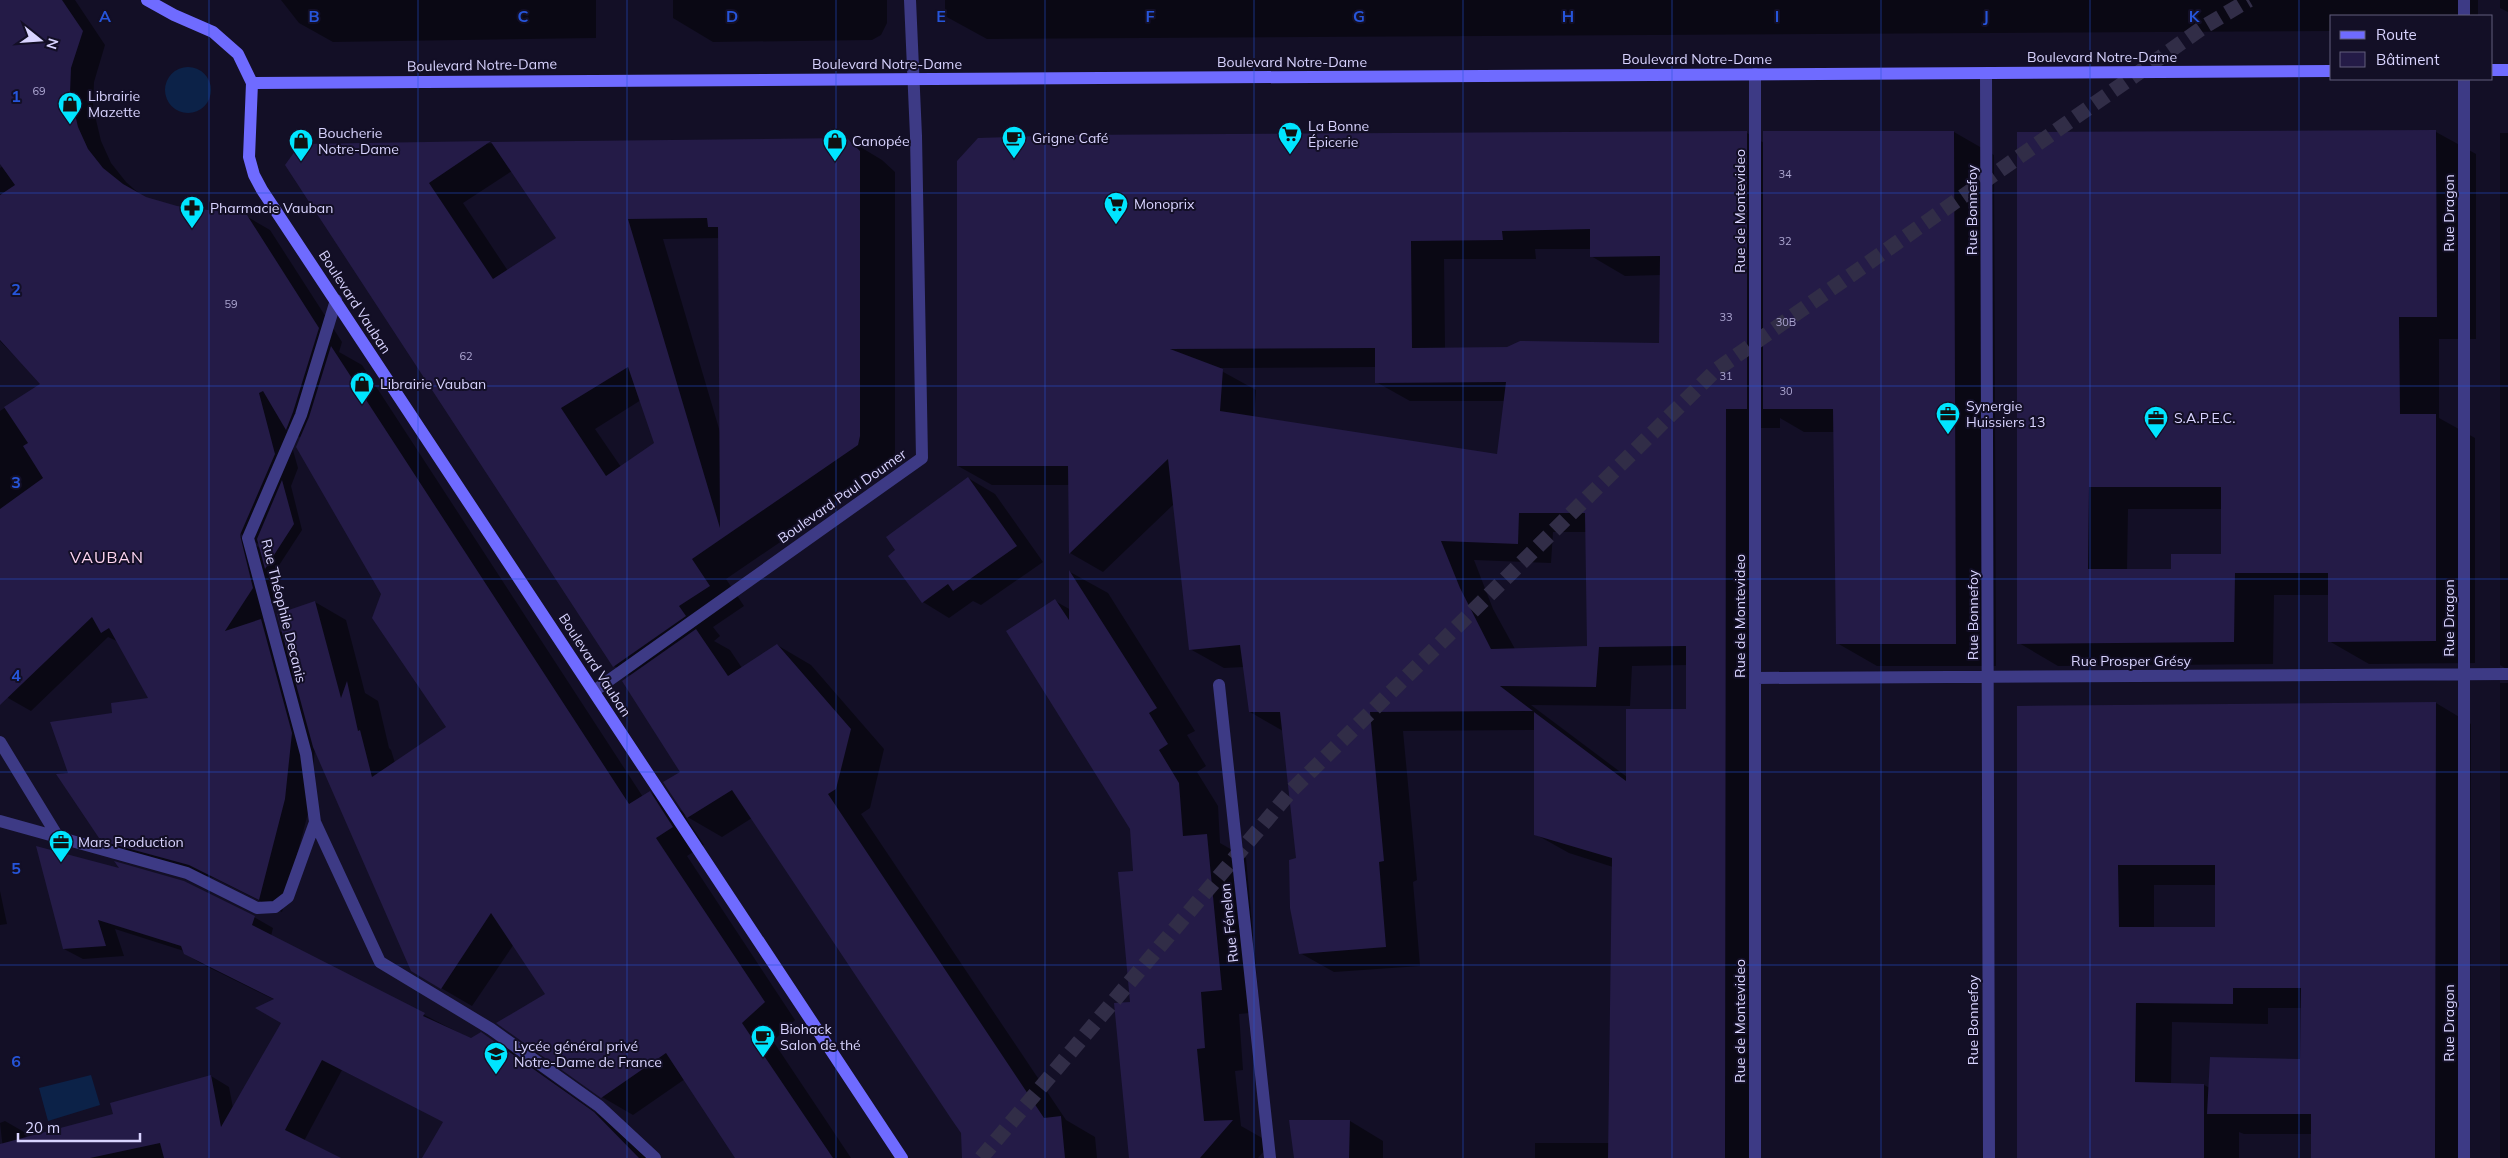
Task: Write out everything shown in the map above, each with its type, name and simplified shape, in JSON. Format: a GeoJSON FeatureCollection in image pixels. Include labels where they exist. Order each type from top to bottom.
{"type":"FeatureCollection","features":[{"type":"Feature","properties":{"kind":"street"},"geometry":{"type":"LineString","coordinates":[[148,0],[213,32],[238,54],[252,83]]}},
{"type":"Feature","properties":{"kind":"street"},"geometry":{"type":"LineString","coordinates":[[910,0],[914,79]]}},
{"type":"Feature","properties":{"kind":"street"},"geometry":{"type":"LineString","coordinates":[[2464,0],[2464,15]]}},
{"type":"Feature","properties":{"kind":"street"},"geometry":{"type":"LineString","coordinates":[[2493,70],[2508,70]]}},
{"type":"Feature","properties":{"kind":"street","name":"Boulevard Notre-Dame"},"geometry":{"type":"LineString","coordinates":[[252,83],[2330,71]]}},
{"type":"Feature","properties":{"kind":"street","name":"Rue Bonnefoy"},"geometry":{"type":"LineString","coordinates":[[1986,73],[1989,1158]]}},
{"type":"Feature","properties":{"kind":"street","name":"Rue de Montevideo"},"geometry":{"type":"LineString","coordinates":[[1755,74],[1755,1158]]}},
{"type":"Feature","properties":{"kind":"street","name":"Boulevard Paul Doumer"},"geometry":{"type":"LineString","coordinates":[[594,690],[922,458],[914,79]]}},
{"type":"Feature","properties":{"kind":"street","name":"Rue Dragon"},"geometry":{"type":"LineString","coordinates":[[2464,80],[2464,1158]]}},
{"type":"Feature","properties":{"kind":"street","name":"Boulevard Vauban"},"geometry":{"type":"LineString","coordinates":[[252,83],[249,157],[254,174],[262,190],[902,1158]]}},
{"type":"Feature","properties":{"kind":"street","name":"Rue Théophile Decanis"},"geometry":{"type":"LineString","coordinates":[[336,300],[301,415],[248,538],[306,754],[315,822],[380,962],[491,1028],[599,1106],[655,1158]]}},
{"type":"Feature","properties":{"kind":"street","name":"Rue Prosper Grésy"},"geometry":{"type":"LineString","coordinates":[[1755,678],[2508,674]]}},
{"type":"Feature","properties":{"kind":"street","name":"Rue Fénelon"},"geometry":{"type":"LineString","coordinates":[[1219,685],[1270,1158]]}},
{"type":"Feature","properties":{"kind":"street"},"geometry":{"type":"LineString","coordinates":[[0,742],[58,837]]}},
{"type":"Feature","properties":{"kind":"street","name":"Rue Théophile Decanis"},"geometry":{"type":"LineString","coordinates":[[0,821],[187,873],[257,908],[275,907],[288,896],[315,822]]}},
{"type":"Feature","properties":{"kind":"water"},"geometry":{"type":"Polygon","coordinates":[[[183,67],[193,67],[207,77],[211,90],[207,103],[201,109],[193,113],[183,113],[169,103],[165,95],[165,85],[175,71],[183,67]]]}},
{"type":"Feature","properties":{"kind":"water"},"geometry":{"type":"Polygon","coordinates":[[[91,1075],[100,1105],[48,1121],[39,1088],[91,1075]]]}},
{"type":"Feature","properties":{"kind":"building"},"geometry":{"type":"Polygon","coordinates":[[[0,0],[62,0],[83,31],[71,68],[70,93],[78,127],[88,149],[103,168],[123,184],[146,197],[177,206],[247,215],[319,328],[286,430],[263,391],[259,393],[275,454],[240,535],[253,588],[225,631],[261,619],[292,733],[285,799],[259,900],[189,865],[101,841],[56,774],[68,773],[50,722],[112,713],[111,703],[148,698],[109,628],[101,633],[92,617],[0,705],[0,509],[43,478],[23,446],[28,443],[4,407],[40,384],[0,340],[0,195],[15,185],[0,164],[0,0]]]}},
{"type":"Feature","properties":{"kind":"building"},"geometry":{"type":"Polygon","coordinates":[[[2436,130],[2437,317],[2399,317],[2400,414],[2436,414],[2436,641],[2328,642],[2328,573],[2235,573],[2234,642],[2017,644],[2017,132],[2436,130]],[[2089,487],[2088,569],[2171,569],[2171,554],[2221,554],[2221,487],[2089,487]]]}},
{"type":"Feature","properties":{"kind":"building"},"geometry":{"type":"Polygon","coordinates":[[[1747,131],[1747,409],[1726,409],[1725,1158],[1608,1158],[1612,858],[1534,835],[1534,712],[1626,781],[1626,709],[1686,709],[1686,646],[1599,647],[1596,687],[1500,686],[1533,711],[1370,712],[1384,861],[1379,862],[1386,947],[1299,954],[1290,908],[1289,860],[1296,858],[1280,712],[1249,712],[1240,645],[1189,650],[1168,459],[1069,554],[1068,466],[957,466],[957,161],[978,138],[1068,135],[1747,131]],[[1590,229],[1502,231],[1503,240],[1411,241],[1412,348],[1507,347],[1520,341],[1659,343],[1660,256],[1590,257],[1590,229]],[[1375,348],[1170,349],[1223,369],[1220,411],[1497,454],[1506,382],[1375,383],[1375,348]],[[1519,513],[1518,544],[1441,541],[1460,588],[1491,649],[1587,646],[1585,513],[1519,513]]]}},
{"type":"Feature","properties":{"kind":"building"},"geometry":{"type":"Polygon","coordinates":[[[1763,131],[1954,131],[1956,644],[1836,644],[1833,409],[1763,409],[1763,131]]]}},
{"type":"Feature","properties":{"kind":"building"},"geometry":{"type":"Polygon","coordinates":[[[847,138],[860,151],[860,436],[858,445],[692,559],[710,586],[679,606],[686,616],[613,667],[285,165],[300,144],[491,141],[429,183],[493,279],[556,238],[491,142],[847,138]],[[707,218],[628,219],[720,528],[718,227],[708,227],[707,218]],[[628,367],[561,408],[606,476],[654,443],[628,367]]]}},
{"type":"Feature","properties":{"kind":"building"},"geometry":{"type":"Polygon","coordinates":[[[331,346],[629,804],[650,791],[673,827],[656,838],[765,1002],[742,1023],[833,1158],[735,1158],[666,1053],[601,1098],[496,1023],[545,994],[491,913],[441,989],[411,971],[313,747],[277,614],[315,601],[341,698],[347,681],[358,731],[360,730],[372,777],[446,727],[372,618],[381,594],[296,447],[309,417],[331,346]]]}},
{"type":"Feature","properties":{"kind":"building"},"geometry":{"type":"Polygon","coordinates":[[[968,477],[1017,546],[953,591],[948,584],[922,603],[888,556],[895,550],[886,537],[968,477]]]}},
{"type":"Feature","properties":{"kind":"building"},"geometry":{"type":"Polygon","coordinates":[[[282,480],[294,524],[265,569],[257,539],[282,480]]]}},
{"type":"Feature","properties":{"kind":"building"},"geometry":{"type":"Polygon","coordinates":[[[1069,570],[1157,708],[1149,713],[1168,744],[1159,750],[1179,783],[1183,836],[1207,834],[1222,990],[1201,992],[1205,1048],[1197,1049],[1204,1121],[1233,1120],[1200,1158],[1129,1158],[1114,1003],[1130,1002],[1118,872],[1133,871],[1130,829],[1006,631],[1055,599],[1069,620],[1069,570]]]}},
{"type":"Feature","properties":{"kind":"building"},"geometry":{"type":"Polygon","coordinates":[[[696,629],[728,676],[777,644],[851,729],[836,789],[828,794],[1044,1118],[1061,1116],[1065,1158],[962,1158],[961,1133],[732,790],[687,818],[663,782],[680,772],[622,681],[696,629]]]}},
{"type":"Feature","properties":{"kind":"building"},"geometry":{"type":"Polygon","coordinates":[[[2436,702],[2435,1158],[2311,1158],[2311,1114],[2207,1114],[2210,1057],[2300,1059],[2301,988],[2233,988],[2233,1004],[2136,1003],[2135,1082],[2204,1084],[2204,1158],[2017,1158],[2017,706],[2436,702]],[[2118,865],[2119,927],[2215,927],[2215,865],[2118,865]]]}},
{"type":"Feature","properties":{"kind":"building"},"geometry":{"type":"Polygon","coordinates":[[[36,846],[119,868],[114,861],[184,881],[255,916],[252,925],[425,1013],[423,1016],[471,1038],[481,1032],[594,1112],[639,1158],[422,1158],[443,1122],[322,1060],[285,1130],[341,1158],[164,1158],[160,1143],[90,1158],[0,1158],[0,1144],[113,1114],[110,1103],[211,1075],[221,1127],[281,1023],[255,1008],[274,999],[184,954],[181,946],[98,920],[106,946],[63,949],[36,846]]]}},
{"type":"Feature","properties":{"kind":"building"},"geometry":{"type":"Polygon","coordinates":[[[1289,1120],[1350,1120],[1349,1158],[1294,1158],[1289,1120]]]}},
{"type":"Feature","properties":{"kind":"tunnel"},"geometry":{"type":"LineString","coordinates":[[981,1158],[1292,790],[1716,370],[2205,26],[2249,0]]}},
{"type":"Feature","properties":{"kind":"place","name":"Librairie Mazette"},"geometry":{"type":"Point","coordinates":[70,125]}},
{"type":"Feature","properties":{"kind":"place","name":"La Bonne Épicerie"},"geometry":{"type":"Point","coordinates":[1290,155]}},
{"type":"Feature","properties":{"kind":"place","name":"Grigne Café"},"geometry":{"type":"Point","coordinates":[1014,159]}},
{"type":"Feature","properties":{"kind":"place","name":"Boucherie Notre-Dame"},"geometry":{"type":"Point","coordinates":[301,162]}},
{"type":"Feature","properties":{"kind":"place","name":"Canopée"},"geometry":{"type":"Point","coordinates":[835,162]}},
{"type":"Feature","properties":{"kind":"place","name":"Monoprix"},"geometry":{"type":"Point","coordinates":[1116,225]}},
{"type":"Feature","properties":{"kind":"place","name":"Pharmacie Vauban"},"geometry":{"type":"Point","coordinates":[192,229]}},
{"type":"Feature","properties":{"kind":"place","name":"Librairie Vauban"},"geometry":{"type":"Point","coordinates":[362,405]}},
{"type":"Feature","properties":{"kind":"place","name":"Synergie Huissiers 13"},"geometry":{"type":"Point","coordinates":[1948,435]}},
{"type":"Feature","properties":{"kind":"place","name":"S.A.P.E.C."},"geometry":{"type":"Point","coordinates":[2156,439]}},
{"type":"Feature","properties":{"kind":"place","name":"Mars Production"},"geometry":{"type":"Point","coordinates":[61,863]}},
{"type":"Feature","properties":{"kind":"place","name":"Biohack Salon de thé"},"geometry":{"type":"Point","coordinates":[763,1058]}},
{"type":"Feature","properties":{"kind":"place","name":"Lycée général privé Notre-Dame de France"},"geometry":{"type":"Point","coordinates":[496,1075]}},
{"type":"Feature","properties":{"kind":"district","name":"VAUBAN"},"geometry":{"type":"Point","coordinates":[107,557]}}]}
